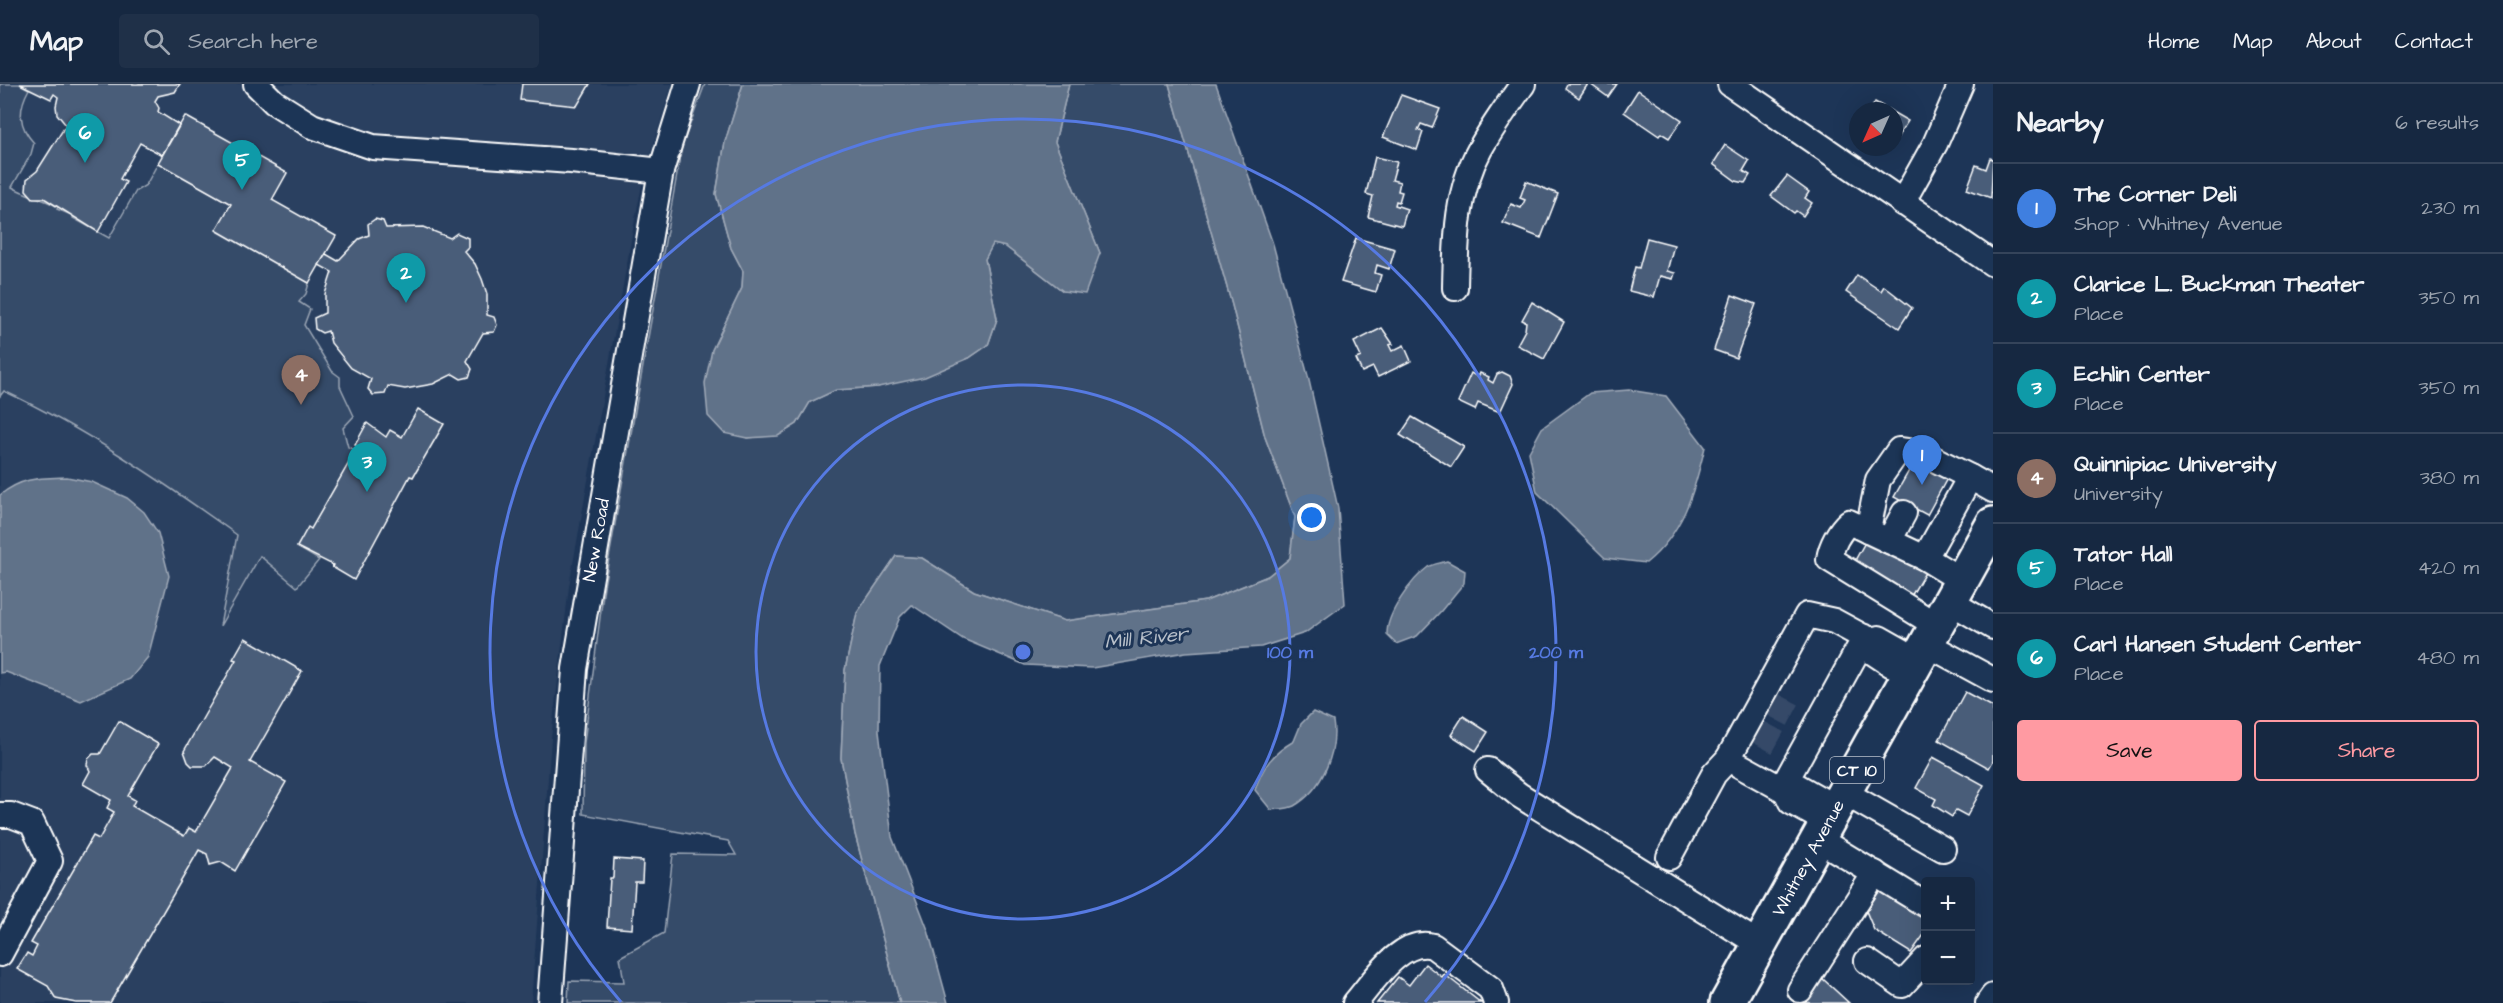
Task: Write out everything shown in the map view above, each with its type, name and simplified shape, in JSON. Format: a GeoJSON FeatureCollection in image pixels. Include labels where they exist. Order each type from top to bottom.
{"type":"FeatureCollection","features":[{"type":"Feature","properties":{"kind":"highway","name":"Whitney Avenue"},"geometry":{"type":"LineString","coordinates":[[1727,1003],[1931,629],[1993,524]]}},
{"type":"Feature","properties":{"kind":"street"},"geometry":{"type":"LineString","coordinates":[[256,84],[274,102],[312,126],[372,147],[593,163],[661,171]]}},
{"type":"Feature","properties":{"kind":"street","name":"New Road"},"geometry":{"type":"LineString","coordinates":[[550,1003],[575,669],[661,171],[688,84]]}},
{"type":"Feature","properties":{"kind":"street"},"geometry":{"type":"LineString","coordinates":[[1455,288],[1456,234],[1463,190],[1479,150],[1522,84]]}},
{"type":"Feature","properties":{"kind":"street"},"geometry":{"type":"LineString","coordinates":[[1730,84],[1993,264]]}},
{"type":"Feature","properties":{"kind":"street"},"geometry":{"type":"LineString","coordinates":[[1902,203],[1935,144],[1961,84]]}},
{"type":"Feature","properties":{"kind":"street"},"geometry":{"type":"LineString","coordinates":[[1878,536],[1878,480],[1899,450],[1922,453],[1993,490]]}},
{"type":"Feature","properties":{"kind":"street"},"geometry":{"type":"LineString","coordinates":[[1931,629],[1925,558],[1970,477]]}},
{"type":"Feature","properties":{"kind":"street"},"geometry":{"type":"LineString","coordinates":[[1878,536],[1904,513]]}},
{"type":"Feature","properties":{"kind":"street"},"geometry":{"type":"LineString","coordinates":[[1925,558],[1849,522],[1830,550],[1829,559],[1931,629],[1993,680]]}},
{"type":"Feature","properties":{"kind":"street"},"geometry":{"type":"LineString","coordinates":[[1669,857],[1714,774],[1752,728],[1767,702],[1807,615],[1834,621],[1867,638],[1871,651],[1892,665],[1931,629],[1993,627]]}},
{"type":"Feature","properties":{"kind":"street"},"geometry":{"type":"LineString","coordinates":[[1784,790],[1797,753],[1867,638]]}},
{"type":"Feature","properties":{"kind":"street"},"geometry":{"type":"LineString","coordinates":[[1728,759],[1784,790],[1797,786],[1820,799],[1875,873],[1921,902]]}},
{"type":"Feature","properties":{"kind":"street"},"geometry":{"type":"LineString","coordinates":[[1488,770],[1519,795],[1760,944]]}},
{"type":"Feature","properties":{"kind":"street"},"geometry":{"type":"LineString","coordinates":[[0,815],[11,814],[32,823],[50,861],[0,954]]}},
{"type":"Feature","properties":{"kind":"street"},"geometry":{"type":"LineString","coordinates":[[1830,814],[1943,849]]}},
{"type":"Feature","properties":{"kind":"street"},"geometry":{"type":"LineString","coordinates":[[1800,990],[1875,873]]}},
{"type":"Feature","properties":{"kind":"street"},"geometry":{"type":"LineString","coordinates":[[1355,1003],[1385,968],[1406,950],[1424,944],[1433,946],[1491,989],[1496,1003]]}},
{"type":"Feature","properties":{"kind":"street"},"geometry":{"type":"LineString","coordinates":[[1868,961],[1902,985],[1921,964]]}},
{"type":"Feature","properties":{"kind":"street"},"geometry":{"type":"LineString","coordinates":[[1988,1003],[1993,996]]}},
{"type":"Feature","properties":{"kind":"shaded area"},"geometry":{"type":"Polygon","coordinates":[[[0,84],[672,84],[644,175],[569,586],[551,738],[531,1003],[0,1003],[0,84]]]}},
{"type":"Feature","properties":{"kind":"shaded area"},"geometry":{"type":"Polygon","coordinates":[[[0,84],[20,84],[29,89],[23,103],[21,117],[25,130],[34,143],[31,154],[12,187],[58,207],[57,209],[74,216],[73,218],[109,238],[136,191],[146,185],[158,163],[231,204],[217,231],[309,283],[306,294],[299,302],[310,309],[304,325],[332,371],[340,377],[340,386],[354,416],[343,428],[348,447],[353,449],[352,458],[311,529],[308,528],[297,547],[319,560],[297,587],[260,556],[220,626],[237,535],[153,476],[65,422],[4,391],[0,396],[0,84]]]}},
{"type":"Feature","properties":{"kind":"shaded area"},"geometry":{"type":"Polygon","coordinates":[[[705,84],[743,84],[725,142],[716,194],[731,248],[743,271],[742,288],[712,350],[747,438],[779,435],[797,424],[810,402],[836,390],[878,387],[969,358],[988,345],[997,319],[985,259],[993,244],[1006,247],[1063,291],[1100,253],[1055,142],[1069,84],[1169,84],[1232,305],[1265,437],[1295,517],[1290,558],[1268,576],[1206,601],[1065,621],[974,591],[922,558],[896,556],[857,613],[845,670],[841,758],[855,834],[900,1003],[568,1003],[569,981],[624,982],[620,957],[664,933],[673,854],[736,855],[728,841],[583,814],[584,743],[604,586],[682,146],[705,84]]]}},
{"type":"Feature","properties":{"kind":"water"},"geometry":{"type":"Polygon","coordinates":[[[743,84],[1069,84],[1055,142],[1100,253],[1085,294],[1063,291],[1006,247],[993,244],[985,259],[997,319],[988,345],[969,358],[925,377],[878,387],[836,390],[810,402],[797,424],[778,436],[747,438],[724,433],[708,416],[705,383],[712,350],[742,288],[743,271],[731,248],[716,194],[725,142],[743,84]]]}},
{"type":"Feature","properties":{"kind":"water","name":"Mill River"},"geometry":{"type":"Polygon","coordinates":[[[1169,84],[1216,84],[1273,244],[1308,376],[1338,508],[1345,604],[1305,633],[1261,647],[1186,652],[1092,668],[1025,665],[963,639],[912,605],[900,617],[880,666],[879,731],[892,837],[928,930],[948,1003],[900,1003],[855,834],[841,758],[845,670],[857,613],[896,556],[922,558],[974,591],[1065,621],[1206,601],[1268,576],[1290,558],[1295,517],[1265,437],[1232,305],[1169,84]]]}},
{"type":"Feature","properties":{"kind":"water"},"geometry":{"type":"Polygon","coordinates":[[[1629,390],[1666,396],[1705,447],[1691,496],[1678,525],[1659,551],[1646,563],[1605,558],[1537,492],[1529,452],[1542,428],[1590,393],[1629,390]]]}},
{"type":"Feature","properties":{"kind":"water"},"geometry":{"type":"Polygon","coordinates":[[[67,477],[92,482],[127,498],[144,512],[158,533],[169,576],[148,657],[130,679],[81,701],[6,672],[0,673],[0,495],[23,482],[39,478],[67,477]]]}},
{"type":"Feature","properties":{"kind":"water"},"geometry":{"type":"Polygon","coordinates":[[[1447,561],[1465,571],[1464,583],[1417,636],[1396,644],[1387,635],[1395,607],[1428,567],[1447,561]]]}},
{"type":"Feature","properties":{"kind":"water"},"geometry":{"type":"Polygon","coordinates":[[[1313,712],[1333,721],[1333,745],[1326,769],[1313,790],[1304,799],[1292,807],[1271,810],[1255,790],[1258,782],[1269,761],[1294,741],[1301,724],[1313,712]]]}},
{"type":"Feature","properties":{"kind":"building"},"geometry":{"type":"Polygon","coordinates":[[[20,84],[180,84],[175,92],[158,96],[155,101],[159,108],[158,112],[179,125],[162,155],[140,143],[120,179],[126,182],[98,232],[44,198],[33,198],[26,190],[27,179],[37,171],[66,125],[57,114],[58,97],[54,94],[51,99],[20,84]]]}},
{"type":"Feature","properties":{"kind":"building"},"geometry":{"type":"Polygon","coordinates":[[[522,84],[590,84],[577,106],[520,100],[522,84]]]}},
{"type":"Feature","properties":{"kind":"building"},"geometry":{"type":"Polygon","coordinates":[[[1567,84],[1588,84],[1579,98],[1565,88],[1567,84]]]}},
{"type":"Feature","properties":{"kind":"building"},"geometry":{"type":"Polygon","coordinates":[[[1590,84],[1617,84],[1608,97],[1590,84]]]}},
{"type":"Feature","properties":{"kind":"building"},"geometry":{"type":"Polygon","coordinates":[[[1638,90],[1682,120],[1669,138],[1661,133],[1659,136],[1624,112],[1638,90]]]}},
{"type":"Feature","properties":{"kind":"building"},"geometry":{"type":"Polygon","coordinates":[[[1401,95],[1440,109],[1432,128],[1421,124],[1418,130],[1423,132],[1417,150],[1383,137],[1401,95]]]}},
{"type":"Feature","properties":{"kind":"building"},"geometry":{"type":"Polygon","coordinates":[[[185,116],[287,173],[272,200],[336,236],[309,283],[216,230],[231,204],[158,163],[185,116]]]}},
{"type":"Feature","properties":{"kind":"building"},"geometry":{"type":"Polygon","coordinates":[[[1903,118],[1908,121],[1903,129],[1903,118]]]}},
{"type":"Feature","properties":{"kind":"building"},"geometry":{"type":"Polygon","coordinates":[[[1725,145],[1749,161],[1743,171],[1750,175],[1745,183],[1736,181],[1713,164],[1725,145]]]}},
{"type":"Feature","properties":{"kind":"building"},"geometry":{"type":"Polygon","coordinates":[[[1375,157],[1397,162],[1392,180],[1400,182],[1398,191],[1402,192],[1399,202],[1396,201],[1395,205],[1407,209],[1402,226],[1368,217],[1373,196],[1366,194],[1375,157]]]}},
{"type":"Feature","properties":{"kind":"building"},"geometry":{"type":"Polygon","coordinates":[[[1990,158],[1993,159],[1991,198],[1967,189],[1976,165],[1986,169],[1990,158]]]}},
{"type":"Feature","properties":{"kind":"building"},"geometry":{"type":"Polygon","coordinates":[[[1787,176],[1809,192],[1805,198],[1812,203],[1803,216],[1796,211],[1794,213],[1771,196],[1787,176]]]}},
{"type":"Feature","properties":{"kind":"building"},"geometry":{"type":"Polygon","coordinates":[[[1526,181],[1558,194],[1541,238],[1503,223],[1511,204],[1521,208],[1525,200],[1520,198],[1526,181]]]}},
{"type":"Feature","properties":{"kind":"building"},"geometry":{"type":"Polygon","coordinates":[[[375,219],[383,221],[386,228],[423,227],[450,238],[457,233],[468,238],[468,247],[464,251],[475,264],[482,279],[487,294],[487,315],[494,317],[497,325],[494,332],[483,333],[467,361],[472,369],[469,377],[461,379],[453,374],[433,384],[405,389],[388,386],[385,394],[373,395],[368,389],[371,379],[351,368],[331,343],[328,331],[322,333],[315,329],[314,318],[325,313],[325,294],[332,272],[319,265],[326,254],[338,261],[359,239],[369,235],[368,224],[375,219]]]}},
{"type":"Feature","properties":{"kind":"building"},"geometry":{"type":"Polygon","coordinates":[[[1356,238],[1395,249],[1389,269],[1377,265],[1375,273],[1381,275],[1376,292],[1341,282],[1356,238]]]}},
{"type":"Feature","properties":{"kind":"building"},"geometry":{"type":"Polygon","coordinates":[[[1647,238],[1674,245],[1667,271],[1675,273],[1673,279],[1660,276],[1654,297],[1629,291],[1635,267],[1639,268],[1647,238]]]}},
{"type":"Feature","properties":{"kind":"building"},"geometry":{"type":"Polygon","coordinates":[[[1857,275],[1881,291],[1884,286],[1912,308],[1899,328],[1846,292],[1857,275]]]}},
{"type":"Feature","properties":{"kind":"building"},"geometry":{"type":"Polygon","coordinates":[[[1732,295],[1756,304],[1736,358],[1714,350],[1732,295]]]}},
{"type":"Feature","properties":{"kind":"building"},"geometry":{"type":"Polygon","coordinates":[[[1532,302],[1564,322],[1544,359],[1517,345],[1525,330],[1526,322],[1522,320],[1532,302]]]}},
{"type":"Feature","properties":{"kind":"building"},"geometry":{"type":"Polygon","coordinates":[[[1382,328],[1393,344],[1389,345],[1392,351],[1404,345],[1411,361],[1378,377],[1373,367],[1362,372],[1356,359],[1361,357],[1354,342],[1382,328]]]}},
{"type":"Feature","properties":{"kind":"building"},"geometry":{"type":"Polygon","coordinates":[[[1502,372],[1510,376],[1513,384],[1500,412],[1478,403],[1475,410],[1458,402],[1471,373],[1478,377],[1480,373],[1489,377],[1488,380],[1493,383],[1497,374],[1502,372]]]}},
{"type":"Feature","properties":{"kind":"building"},"geometry":{"type":"Polygon","coordinates":[[[418,409],[444,424],[413,477],[410,476],[354,580],[332,567],[333,565],[297,547],[308,527],[311,529],[358,447],[355,445],[367,423],[386,437],[390,430],[402,437],[418,409]]]}},
{"type":"Feature","properties":{"kind":"building"},"geometry":{"type":"Polygon","coordinates":[[[1412,417],[1464,447],[1451,467],[1400,435],[1412,417]]]}},
{"type":"Feature","properties":{"kind":"building"},"geometry":{"type":"Polygon","coordinates":[[[1918,455],[1950,473],[1927,515],[1894,497],[1918,455]]]}},
{"type":"Feature","properties":{"kind":"building"},"geometry":{"type":"Polygon","coordinates":[[[1868,537],[1926,571],[1910,598],[1853,564],[1868,537]]]}},
{"type":"Feature","properties":{"kind":"building"},"geometry":{"type":"Polygon","coordinates":[[[245,638],[302,671],[250,762],[286,782],[235,871],[221,862],[210,865],[207,854],[199,850],[110,1003],[76,1003],[56,999],[48,986],[17,969],[27,953],[32,956],[37,946],[31,943],[93,836],[99,839],[114,812],[107,808],[111,800],[83,784],[90,771],[87,765],[88,759],[93,754],[100,754],[119,721],[158,744],[128,796],[135,800],[132,806],[184,836],[189,828],[196,832],[233,768],[215,757],[206,766],[192,766],[184,751],[236,660],[233,659],[245,638]]]}},
{"type":"Feature","properties":{"kind":"building"},"geometry":{"type":"Polygon","coordinates":[[[1965,692],[1993,707],[1993,761],[1989,768],[1939,740],[1965,692]]]}},
{"type":"Feature","properties":{"kind":"building"},"geometry":{"type":"Polygon","coordinates":[[[1463,716],[1488,732],[1476,751],[1451,735],[1463,716]]]}},
{"type":"Feature","properties":{"kind":"building"},"geometry":{"type":"Polygon","coordinates":[[[1933,757],[1984,785],[1967,816],[1956,810],[1952,817],[1933,805],[1936,799],[1916,788],[1933,757]]]}},
{"type":"Feature","properties":{"kind":"building"},"geometry":{"type":"Polygon","coordinates":[[[614,859],[643,861],[642,882],[635,882],[632,929],[607,927],[610,878],[613,878],[614,859]]]}},
{"type":"Feature","properties":{"kind":"building"},"geometry":{"type":"Polygon","coordinates":[[[1880,890],[1921,916],[1921,939],[1911,953],[1874,930],[1866,911],[1880,890]]]}},
{"type":"Feature","properties":{"kind":"building"},"geometry":{"type":"Polygon","coordinates":[[[1425,964],[1442,977],[1444,974],[1481,1003],[1377,1003],[1398,977],[1409,985],[1425,964]]]}},
{"type":"Feature","properties":{"kind":"building"},"geometry":{"type":"Polygon","coordinates":[[[1823,979],[1849,1003],[1801,1003],[1823,979]]]}},
{"type":"Feature","properties":{"kind":"tunnel"},"geometry":{"type":"LineString","coordinates":[[1772,704],[1808,723]]}},
{"type":"Feature","properties":{"kind":"tunnel"},"geometry":{"type":"LineString","coordinates":[[1757,731],[1792,750]]}},
{"type":"Feature","properties":{"kind":"place","name":"Carl Hansen Student Center"},"geometry":{"type":"Point","coordinates":[85,163]}},
{"type":"Feature","properties":{"kind":"place","name":"Tator Hall"},"geometry":{"type":"Point","coordinates":[242,190]}},
{"type":"Feature","properties":{"kind":"place","name":"Clarice L. Buckman Theater"},"geometry":{"type":"Point","coordinates":[406,303]}},
{"type":"Feature","properties":{"kind":"place","name":"Quinnipiac University"},"geometry":{"type":"Point","coordinates":[301,405]}},
{"type":"Feature","properties":{"kind":"place","name":"The Corner Deli"},"geometry":{"type":"Point","coordinates":[1922,485]}},
{"type":"Feature","properties":{"kind":"place","name":"Echlin Center"},"geometry":{"type":"Point","coordinates":[367,492]}}]}
